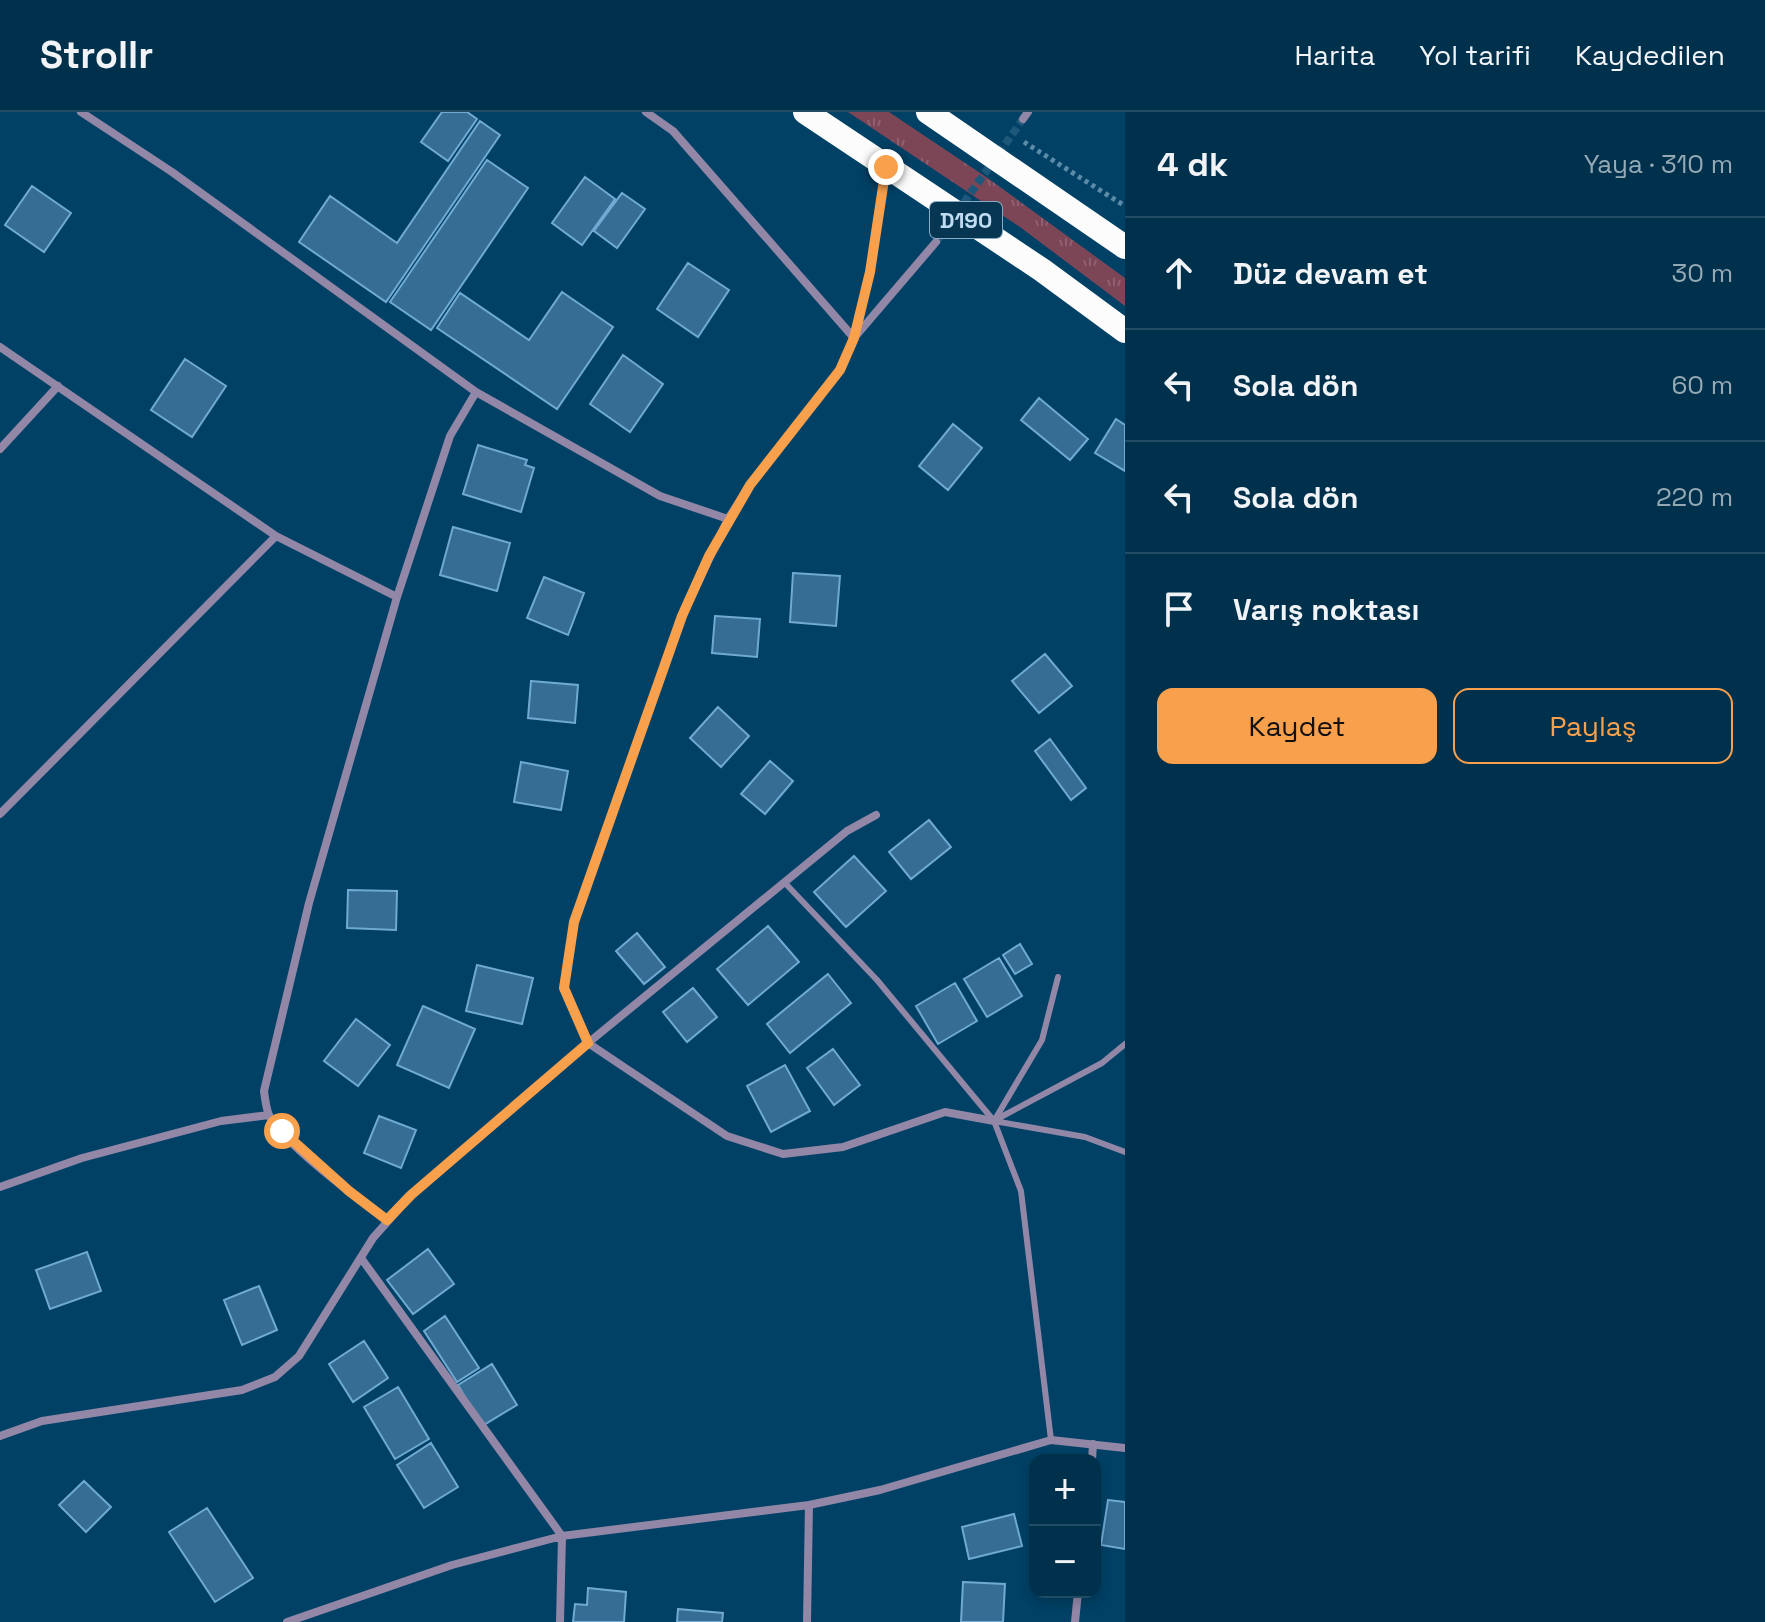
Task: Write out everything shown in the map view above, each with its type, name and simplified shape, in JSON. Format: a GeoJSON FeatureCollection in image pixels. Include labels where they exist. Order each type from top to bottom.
{"type":"FeatureCollection","features":[{"type":"Feature","properties":{"kind":"highway","name":"D190"},"geometry":{"type":"LineString","coordinates":[[805,112],[1042,270],[1125,331]]}},
{"type":"Feature","properties":{"kind":"highway","name":"D190"},"geometry":{"type":"LineString","coordinates":[[928,112],[1125,247]]}},
{"type":"Feature","properties":{"kind":"street"},"geometry":{"type":"LineString","coordinates":[[81,112],[185,181],[476,392],[660,496],[728,519]]}},
{"type":"Feature","properties":{"kind":"street"},"geometry":{"type":"LineString","coordinates":[[646,112],[673,131],[854,338]]}},
{"type":"Feature","properties":{"kind":"street"},"geometry":{"type":"LineString","coordinates":[[886,167],[870,272],[854,338],[840,370],[750,485],[728,519],[682,616],[574,922],[564,988],[588,1043],[727,1136],[783,1154],[843,1147],[945,1112],[994,1121]]}},
{"type":"Feature","properties":{"kind":"street"},"geometry":{"type":"LineString","coordinates":[[854,338],[936,242]]}},
{"type":"Feature","properties":{"kind":"street"},"geometry":{"type":"LineString","coordinates":[[0,347],[276,536],[397,597]]}},
{"type":"Feature","properties":{"kind":"street"},"geometry":{"type":"LineString","coordinates":[[0,449],[58,386]]}},
{"type":"Feature","properties":{"kind":"street"},"geometry":{"type":"LineString","coordinates":[[387,1220],[293,1142],[269,1115],[264,1091],[306,917],[397,597],[450,436],[476,392]]}},
{"type":"Feature","properties":{"kind":"street"},"geometry":{"type":"LineString","coordinates":[[0,814],[276,536]]}},
{"type":"Feature","properties":{"kind":"street"},"geometry":{"type":"LineString","coordinates":[[0,1436],[42,1421],[242,1390],[275,1377],[299,1356],[387,1220],[411,1195],[588,1043],[847,831],[876,815]]}},
{"type":"Feature","properties":{"kind":"street"},"geometry":{"type":"LineString","coordinates":[[0,1187],[82,1158],[221,1121],[269,1115]]}},
{"type":"Feature","properties":{"kind":"street"},"geometry":{"type":"LineString","coordinates":[[361,1258],[562,1536],[560,1622]]}},
{"type":"Feature","properties":{"kind":"street"},"geometry":{"type":"LineString","coordinates":[[287,1622],[452,1565],[562,1536],[809,1505],[880,1490],[1051,1440],[1125,1448]]}},
{"type":"Feature","properties":{"kind":"street"},"geometry":{"type":"LineString","coordinates":[[1092,1454],[1093,1444]]}},
{"type":"Feature","properties":{"kind":"street"},"geometry":{"type":"LineString","coordinates":[[807,1622],[809,1505]]}},
{"type":"Feature","properties":{"kind":"street"},"geometry":{"type":"LineString","coordinates":[[1075,1622],[1077,1598]]}},
{"type":"Feature","properties":{"kind":"lane"},"geometry":{"type":"LineString","coordinates":[[785,883],[877,980],[994,1121],[1021,1191],[1051,1440]]}},
{"type":"Feature","properties":{"kind":"lane"},"geometry":{"type":"LineString","coordinates":[[994,1121],[1042,1040],[1058,977]]}},
{"type":"Feature","properties":{"kind":"lane"},"geometry":{"type":"LineString","coordinates":[[994,1121],[1102,1063],[1125,1044]]}},
{"type":"Feature","properties":{"kind":"lane"},"geometry":{"type":"LineString","coordinates":[[994,1121],[1085,1137],[1125,1152]]}},
{"type":"Feature","properties":{"kind":"path"},"geometry":{"type":"LineString","coordinates":[[1013,136],[1125,206]]}},
{"type":"Feature","properties":{"kind":"green space"},"geometry":{"type":"Polygon","coordinates":[[[848,112],[889,112],[989,179],[1125,278],[1125,306],[1020,227],[848,112]]]}},
{"type":"Feature","properties":{"kind":"building"},"geometry":{"type":"Polygon","coordinates":[[[442,112],[467,112],[477,119],[448,161],[421,142],[442,112]]]}},
{"type":"Feature","properties":{"kind":"building"},"geometry":{"type":"Polygon","coordinates":[[[480,121],[500,135],[386,302],[299,242],[330,196],[397,243],[480,121]]]}},
{"type":"Feature","properties":{"kind":"building"},"geometry":{"type":"Polygon","coordinates":[[[487,160],[528,188],[431,330],[390,302],[487,160]]]}},
{"type":"Feature","properties":{"kind":"building"},"geometry":{"type":"Polygon","coordinates":[[[585,177],[615,199],[582,245],[552,223],[585,177]]]}},
{"type":"Feature","properties":{"kind":"building"},"geometry":{"type":"Polygon","coordinates":[[[32,186],[71,213],[44,252],[5,225],[32,186]]]}},
{"type":"Feature","properties":{"kind":"building"},"geometry":{"type":"Polygon","coordinates":[[[622,193],[645,209],[617,248],[594,231],[622,193]]]}},
{"type":"Feature","properties":{"kind":"building"},"geometry":{"type":"Polygon","coordinates":[[[688,263],[729,290],[698,337],[657,309],[688,263]]]}},
{"type":"Feature","properties":{"kind":"building"},"geometry":{"type":"Polygon","coordinates":[[[562,292],[613,327],[557,409],[437,328],[460,293],[529,340],[562,292]]]}},
{"type":"Feature","properties":{"kind":"building"},"geometry":{"type":"Polygon","coordinates":[[[623,355],[663,384],[630,432],[590,404],[623,355]]]}},
{"type":"Feature","properties":{"kind":"building"},"geometry":{"type":"Polygon","coordinates":[[[185,359],[226,386],[192,437],[151,410],[185,359]]]}},
{"type":"Feature","properties":{"kind":"building"},"geometry":{"type":"Polygon","coordinates":[[[1039,398],[1088,439],[1070,460],[1021,420],[1039,398]]]}},
{"type":"Feature","properties":{"kind":"building"},"geometry":{"type":"Polygon","coordinates":[[[1116,419],[1125,425],[1125,471],[1095,453],[1116,419]]]}},
{"type":"Feature","properties":{"kind":"building"},"geometry":{"type":"Polygon","coordinates":[[[953,424],[982,448],[948,490],[919,466],[953,424]]]}},
{"type":"Feature","properties":{"kind":"building"},"geometry":{"type":"Polygon","coordinates":[[[478,445],[527,460],[525,465],[534,468],[521,512],[463,494],[478,445]]]}},
{"type":"Feature","properties":{"kind":"building"},"geometry":{"type":"Polygon","coordinates":[[[453,527],[510,543],[497,591],[440,575],[453,527]]]}},
{"type":"Feature","properties":{"kind":"building"},"geometry":{"type":"Polygon","coordinates":[[[793,573],[840,576],[836,626],[790,622],[793,573]]]}},
{"type":"Feature","properties":{"kind":"building"},"geometry":{"type":"Polygon","coordinates":[[[544,577],[584,593],[568,635],[527,618],[544,577]]]}},
{"type":"Feature","properties":{"kind":"building"},"geometry":{"type":"Polygon","coordinates":[[[715,616],[760,619],[757,657],[712,653],[715,616]]]}},
{"type":"Feature","properties":{"kind":"building"},"geometry":{"type":"Polygon","coordinates":[[[1045,654],[1072,686],[1039,713],[1012,681],[1045,654]]]}},
{"type":"Feature","properties":{"kind":"building"},"geometry":{"type":"Polygon","coordinates":[[[531,681],[578,685],[575,723],[528,718],[531,681]]]}},
{"type":"Feature","properties":{"kind":"building"},"geometry":{"type":"Polygon","coordinates":[[[718,707],[749,736],[721,767],[690,738],[718,707]]]}},
{"type":"Feature","properties":{"kind":"building"},"geometry":{"type":"Polygon","coordinates":[[[1050,739],[1086,788],[1071,800],[1035,751],[1050,739]]]}},
{"type":"Feature","properties":{"kind":"building"},"geometry":{"type":"Polygon","coordinates":[[[770,761],[793,781],[765,814],[741,794],[770,761]]]}},
{"type":"Feature","properties":{"kind":"building"},"geometry":{"type":"Polygon","coordinates":[[[521,762],[568,771],[561,810],[514,802],[521,762]]]}},
{"type":"Feature","properties":{"kind":"building"},"geometry":{"type":"Polygon","coordinates":[[[929,820],[951,847],[911,879],[889,852],[929,820]]]}},
{"type":"Feature","properties":{"kind":"building"},"geometry":{"type":"Polygon","coordinates":[[[854,856],[886,891],[846,927],[814,892],[854,856]]]}},
{"type":"Feature","properties":{"kind":"building"},"geometry":{"type":"Polygon","coordinates":[[[348,890],[397,891],[396,930],[347,928],[348,890]]]}},
{"type":"Feature","properties":{"kind":"building"},"geometry":{"type":"Polygon","coordinates":[[[768,926],[799,962],[748,1005],[717,969],[768,926]]]}},
{"type":"Feature","properties":{"kind":"building"},"geometry":{"type":"Polygon","coordinates":[[[637,933],[665,967],[644,984],[616,951],[637,933]]]}},
{"type":"Feature","properties":{"kind":"building"},"geometry":{"type":"Polygon","coordinates":[[[1020,944],[1032,964],[1015,974],[1003,955],[1020,944]]]}},
{"type":"Feature","properties":{"kind":"building"},"geometry":{"type":"Polygon","coordinates":[[[999,958],[1022,996],[987,1017],[964,979],[999,958]]]}},
{"type":"Feature","properties":{"kind":"building"},"geometry":{"type":"Polygon","coordinates":[[[477,965],[533,978],[522,1024],[466,1011],[477,965]]]}},
{"type":"Feature","properties":{"kind":"building"},"geometry":{"type":"Polygon","coordinates":[[[828,974],[851,1003],[790,1053],[767,1024],[828,974]]]}},
{"type":"Feature","properties":{"kind":"building"},"geometry":{"type":"Polygon","coordinates":[[[955,983],[977,1021],[938,1044],[916,1006],[955,983]]]}},
{"type":"Feature","properties":{"kind":"building"},"geometry":{"type":"Polygon","coordinates":[[[693,988],[717,1017],[687,1042],[663,1012],[693,988]]]}},
{"type":"Feature","properties":{"kind":"building"},"geometry":{"type":"Polygon","coordinates":[[[423,1006],[475,1029],[449,1088],[397,1065],[423,1006]]]}},
{"type":"Feature","properties":{"kind":"building"},"geometry":{"type":"Polygon","coordinates":[[[356,1019],[390,1045],[358,1086],[324,1061],[356,1019]]]}},
{"type":"Feature","properties":{"kind":"building"},"geometry":{"type":"Polygon","coordinates":[[[833,1049],[860,1085],[834,1105],[807,1068],[833,1049]]]}},
{"type":"Feature","properties":{"kind":"building"},"geometry":{"type":"Polygon","coordinates":[[[785,1065],[810,1111],[771,1132],[747,1086],[785,1065]]]}},
{"type":"Feature","properties":{"kind":"building"},"geometry":{"type":"Polygon","coordinates":[[[379,1116],[416,1130],[401,1168],[364,1153],[379,1116]]]}},
{"type":"Feature","properties":{"kind":"building"},"geometry":{"type":"Polygon","coordinates":[[[428,1249],[454,1284],[413,1314],[387,1280],[428,1249]]]}},
{"type":"Feature","properties":{"kind":"building"},"geometry":{"type":"Polygon","coordinates":[[[87,1252],[101,1291],[50,1309],[36,1270],[87,1252]]]}},
{"type":"Feature","properties":{"kind":"building"},"geometry":{"type":"Polygon","coordinates":[[[259,1286],[277,1330],[242,1345],[224,1300],[259,1286]]]}},
{"type":"Feature","properties":{"kind":"building"},"geometry":{"type":"Polygon","coordinates":[[[445,1316],[479,1368],[457,1382],[424,1331],[445,1316]]]}},
{"type":"Feature","properties":{"kind":"building"},"geometry":{"type":"Polygon","coordinates":[[[364,1341],[388,1378],[353,1402],[329,1364],[364,1341]]]}},
{"type":"Feature","properties":{"kind":"building"},"geometry":{"type":"Polygon","coordinates":[[[492,1364],[517,1405],[482,1426],[458,1385],[492,1364]]]}},
{"type":"Feature","properties":{"kind":"building"},"geometry":{"type":"Polygon","coordinates":[[[398,1387],[429,1439],[395,1459],[364,1407],[398,1387]]]}},
{"type":"Feature","properties":{"kind":"building"},"geometry":{"type":"Polygon","coordinates":[[[431,1443],[458,1487],[424,1508],[397,1465],[431,1443]]]}},
{"type":"Feature","properties":{"kind":"building"},"geometry":{"type":"Polygon","coordinates":[[[84,1481],[111,1507],[86,1532],[59,1505],[84,1481]]]}},
{"type":"Feature","properties":{"kind":"building"},"geometry":{"type":"Polygon","coordinates":[[[1108,1500],[1125,1502],[1125,1549],[1101,1545],[1108,1500]]]}},
{"type":"Feature","properties":{"kind":"building"},"geometry":{"type":"Polygon","coordinates":[[[207,1508],[253,1578],[215,1602],[169,1532],[207,1508]]]}},
{"type":"Feature","properties":{"kind":"building"},"geometry":{"type":"Polygon","coordinates":[[[1014,1514],[1022,1546],[969,1559],[962,1527],[1014,1514]]]}},
{"type":"Feature","properties":{"kind":"building"},"geometry":{"type":"Polygon","coordinates":[[[963,1582],[1005,1584],[1003,1622],[961,1622],[963,1582]]]}},
{"type":"Feature","properties":{"kind":"building"},"geometry":{"type":"Polygon","coordinates":[[[588,1588],[626,1592],[624,1622],[573,1622],[575,1604],[587,1605],[588,1588]]]}},
{"type":"Feature","properties":{"kind":"building"},"geometry":{"type":"Polygon","coordinates":[[[678,1609],[723,1613],[722,1622],[677,1622],[678,1609]]]}},
{"type":"Feature","properties":{"kind":"tunnel"},"geometry":{"type":"LineString","coordinates":[[936,242],[1023,119]]}},
{"type":"Feature","properties":{"kind":"route"},"geometry":{"type":"LineString","coordinates":[[282,1131],[349,1191],[387,1220],[411,1195],[588,1043],[564,988],[574,922],[682,616],[709,556],[750,485],[840,370],[854,338],[870,272],[886,167]]}}]}
